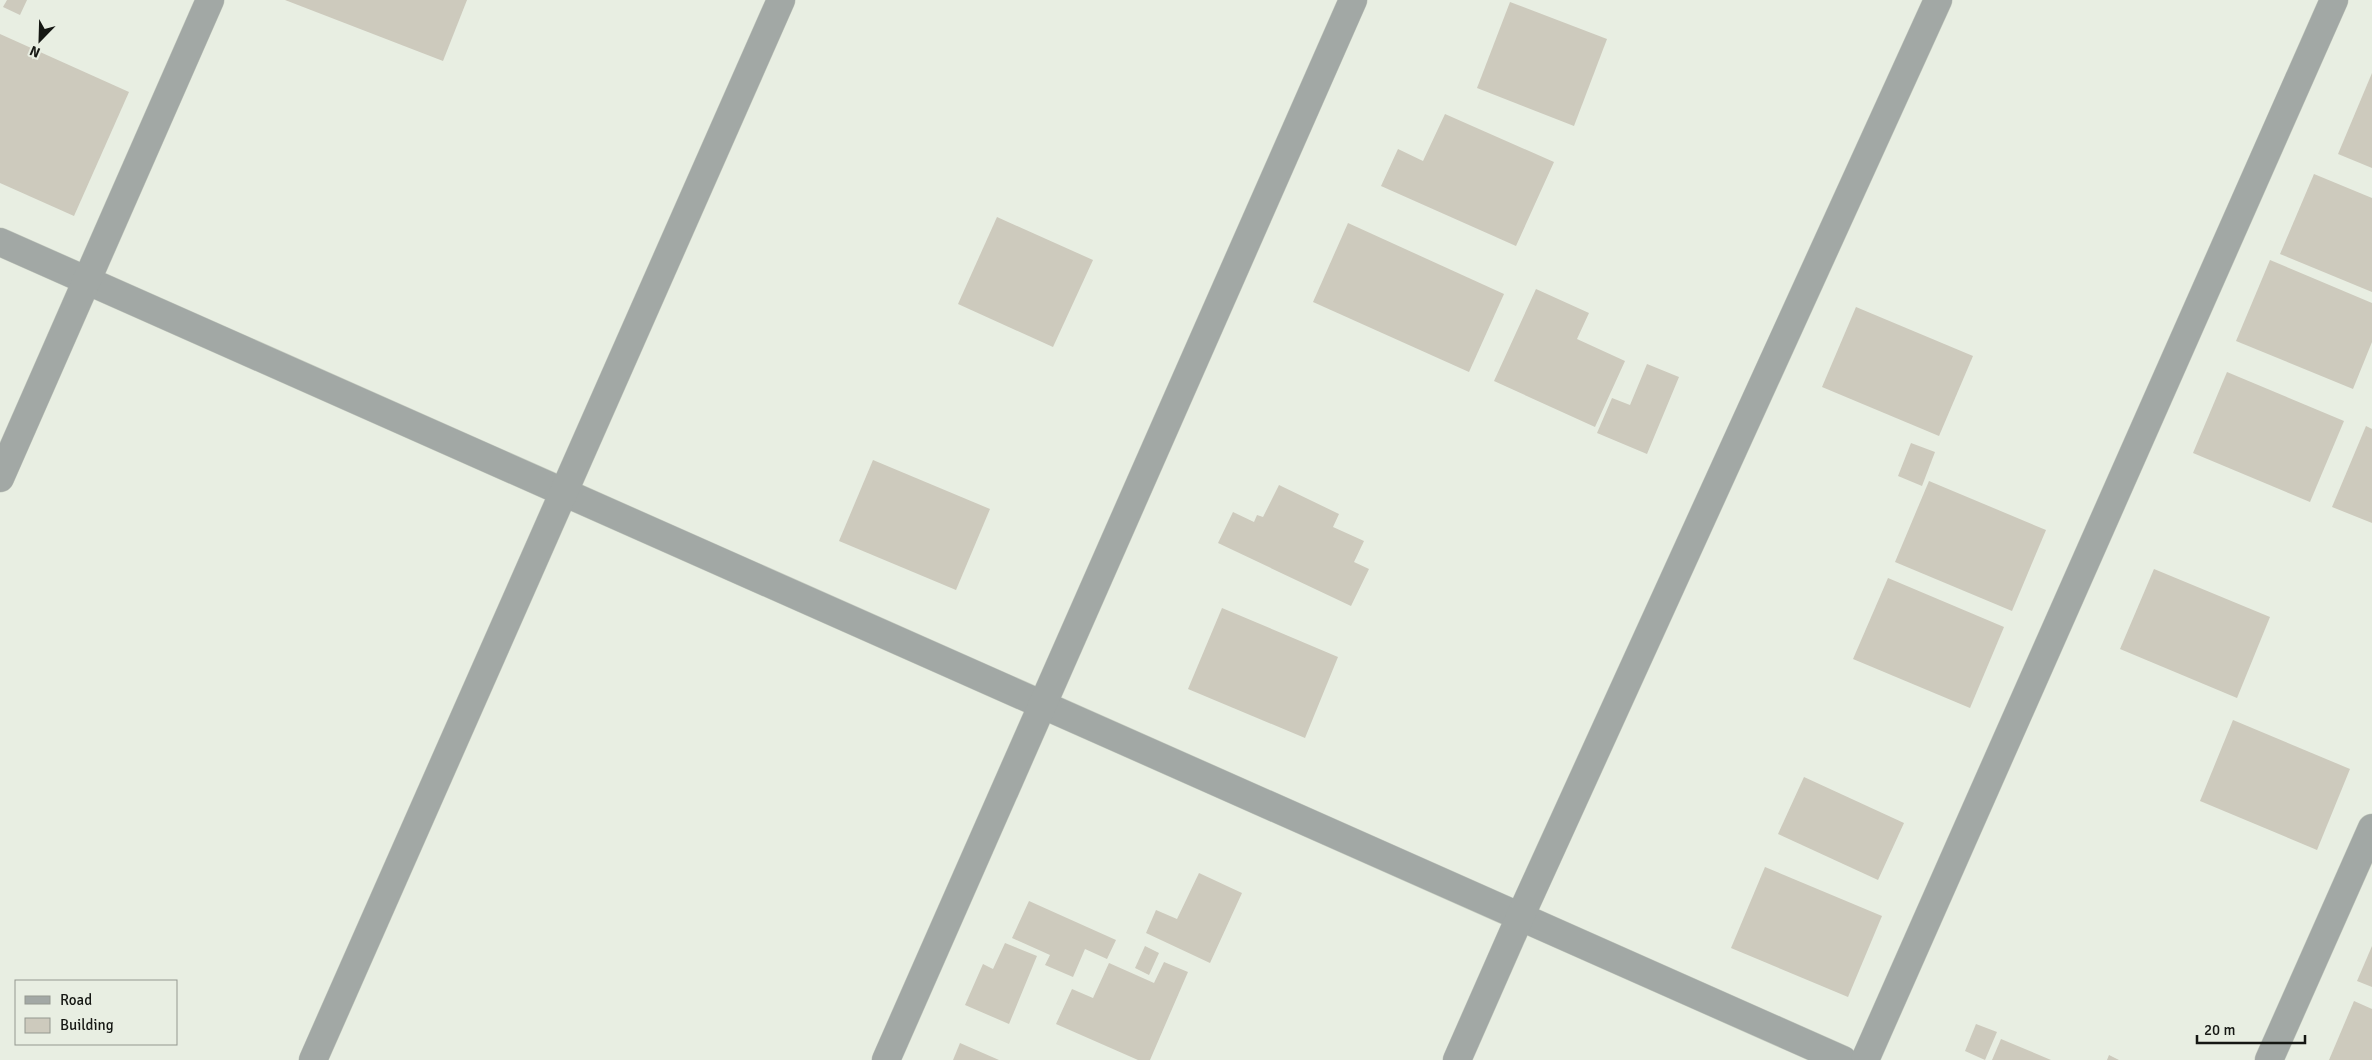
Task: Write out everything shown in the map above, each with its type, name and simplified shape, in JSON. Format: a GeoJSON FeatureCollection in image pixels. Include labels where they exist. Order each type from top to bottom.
{"type":"FeatureCollection","features":[{"type":"Feature","properties":{"kind":"street"},"geometry":{"type":"LineString","coordinates":[[0,478],[210,0]]}},
{"type":"Feature","properties":{"kind":"street"},"geometry":{"type":"LineString","coordinates":[[313,1060],[781,0]]}},
{"type":"Feature","properties":{"kind":"street"},"geometry":{"type":"LineString","coordinates":[[886,1060],[1353,0]]}},
{"type":"Feature","properties":{"kind":"street"},"geometry":{"type":"LineString","coordinates":[[1457,1060],[1520,916],[1938,0]]}},
{"type":"Feature","properties":{"kind":"street"},"geometry":{"type":"LineString","coordinates":[[1865,1060],[2334,0]]}},
{"type":"Feature","properties":{"kind":"street"},"geometry":{"type":"LineString","coordinates":[[0,242],[1843,1060]]}},
{"type":"Feature","properties":{"kind":"street"},"geometry":{"type":"LineString","coordinates":[[2269,1060],[2372,828]]}},
{"type":"Feature","properties":{"kind":"building"},"geometry":{"type":"Polygon","coordinates":[[[7,0],[27,0],[20,15],[3,7],[7,0]]]}},
{"type":"Feature","properties":{"kind":"building"},"geometry":{"type":"Polygon","coordinates":[[[285,0],[467,0],[443,61],[285,0]]]}},
{"type":"Feature","properties":{"kind":"building"},"geometry":{"type":"Polygon","coordinates":[[[1510,2],[1607,39],[1574,126],[1477,88],[1510,2]]]}},
{"type":"Feature","properties":{"kind":"building"},"geometry":{"type":"Polygon","coordinates":[[[0,34],[129,92],[74,216],[0,183],[0,34]]]}},
{"type":"Feature","properties":{"kind":"building"},"geometry":{"type":"Polygon","coordinates":[[[2372,73],[2372,168],[2338,154],[2372,73]]]}},
{"type":"Feature","properties":{"kind":"building"},"geometry":{"type":"Polygon","coordinates":[[[1445,114],[1554,162],[1516,246],[1381,186],[1398,149],[1423,161],[1445,114]]]}},
{"type":"Feature","properties":{"kind":"building"},"geometry":{"type":"Polygon","coordinates":[[[2314,174],[2372,198],[2372,292],[2280,254],[2314,174]]]}},
{"type":"Feature","properties":{"kind":"building"},"geometry":{"type":"Polygon","coordinates":[[[997,217],[1093,260],[1053,347],[958,304],[997,217]]]}},
{"type":"Feature","properties":{"kind":"building"},"geometry":{"type":"Polygon","coordinates":[[[1348,223],[1504,294],[1469,372],[1313,302],[1348,223]]]}},
{"type":"Feature","properties":{"kind":"building"},"geometry":{"type":"Polygon","coordinates":[[[2270,260],[2372,303],[2372,342],[2353,389],[2236,341],[2270,260]]]}},
{"type":"Feature","properties":{"kind":"building"},"geometry":{"type":"Polygon","coordinates":[[[1536,289],[1589,313],[1577,339],[1625,361],[1595,427],[1494,381],[1536,289]]]}},
{"type":"Feature","properties":{"kind":"building"},"geometry":{"type":"Polygon","coordinates":[[[1856,307],[1973,356],[1939,436],[1822,387],[1856,307]]]}},
{"type":"Feature","properties":{"kind":"building"},"geometry":{"type":"Polygon","coordinates":[[[1647,364],[1679,377],[1647,454],[1597,433],[1612,398],[1630,405],[1647,364]]]}},
{"type":"Feature","properties":{"kind":"building"},"geometry":{"type":"Polygon","coordinates":[[[2227,372],[2344,421],[2310,502],[2193,453],[2227,372]]]}},
{"type":"Feature","properties":{"kind":"building"},"geometry":{"type":"Polygon","coordinates":[[[2366,426],[2372,429],[2372,523],[2332,507],[2366,426]]]}},
{"type":"Feature","properties":{"kind":"building"},"geometry":{"type":"Polygon","coordinates":[[[1911,443],[1935,452],[1922,486],[1898,476],[1911,443]]]}},
{"type":"Feature","properties":{"kind":"building"},"geometry":{"type":"Polygon","coordinates":[[[873,460],[990,509],[956,590],[839,541],[873,460]]]}},
{"type":"Feature","properties":{"kind":"building"},"geometry":{"type":"Polygon","coordinates":[[[1929,481],[2046,530],[2012,611],[1895,562],[1929,481]]]}},
{"type":"Feature","properties":{"kind":"building"},"geometry":{"type":"Polygon","coordinates":[[[1279,485],[1339,514],[1333,527],[1364,541],[1354,562],[1369,569],[1351,606],[1218,543],[1233,512],[1254,522],[1257,515],[1263,517],[1279,485]]]}},
{"type":"Feature","properties":{"kind":"building"},"geometry":{"type":"Polygon","coordinates":[[[2154,569],[2270,617],[2237,698],[2120,649],[2154,569]]]}},
{"type":"Feature","properties":{"kind":"building"},"geometry":{"type":"Polygon","coordinates":[[[1888,578],[2004,627],[1970,708],[1853,659],[1888,578]]]}},
{"type":"Feature","properties":{"kind":"building"},"geometry":{"type":"Polygon","coordinates":[[[1222,608],[1338,657],[1305,738],[1188,689],[1222,608]]]}},
{"type":"Feature","properties":{"kind":"building"},"geometry":{"type":"Polygon","coordinates":[[[2233,720],[2350,769],[2317,850],[2200,801],[2233,720]]]}},
{"type":"Feature","properties":{"kind":"building"},"geometry":{"type":"Polygon","coordinates":[[[1804,777],[1904,823],[1878,880],[1778,834],[1804,777]]]}},
{"type":"Feature","properties":{"kind":"building"},"geometry":{"type":"Polygon","coordinates":[[[1765,867],[1882,916],[1848,997],[1731,948],[1765,867]]]}},
{"type":"Feature","properties":{"kind":"building"},"geometry":{"type":"Polygon","coordinates":[[[1199,873],[1242,893],[1210,963],[1146,933],[1156,910],[1177,919],[1199,873]]]}},
{"type":"Feature","properties":{"kind":"building"},"geometry":{"type":"Polygon","coordinates":[[[1029,901],[1116,940],[1107,959],[1085,949],[1073,977],[1045,965],[1050,955],[1012,938],[1029,901]]]}},
{"type":"Feature","properties":{"kind":"building"},"geometry":{"type":"Polygon","coordinates":[[[1005,943],[1037,956],[1009,1024],[965,1005],[983,964],[993,969],[1005,943]]]}},
{"type":"Feature","properties":{"kind":"building"},"geometry":{"type":"Polygon","coordinates":[[[1145,946],[1159,953],[1149,975],[1135,968],[1145,946]]]}},
{"type":"Feature","properties":{"kind":"building"},"geometry":{"type":"Polygon","coordinates":[[[2372,946],[2372,987],[2357,981],[2372,946]]]}},
{"type":"Feature","properties":{"kind":"building"},"geometry":{"type":"Polygon","coordinates":[[[1164,962],[1188,972],[1150,1060],[1138,1060],[1056,1024],[1072,989],[1093,998],[1109,963],[1154,983],[1164,962]]]}},
{"type":"Feature","properties":{"kind":"building"},"geometry":{"type":"Polygon","coordinates":[[[2354,1001],[2372,1009],[2372,1060],[2329,1060],[2354,1001]]]}},
{"type":"Feature","properties":{"kind":"building"},"geometry":{"type":"Polygon","coordinates":[[[1976,1024],[1997,1032],[1985,1060],[1965,1051],[1976,1024]]]}},
{"type":"Feature","properties":{"kind":"building"},"geometry":{"type":"Polygon","coordinates":[[[2001,1039],[2051,1060],[1992,1060],[2001,1039]]]}},
{"type":"Feature","properties":{"kind":"building"},"geometry":{"type":"Polygon","coordinates":[[[960,1043],[999,1060],[953,1060],[960,1043]]]}},
{"type":"Feature","properties":{"kind":"building"},"geometry":{"type":"Polygon","coordinates":[[[2109,1055],[2119,1060],[2107,1060],[2109,1055]]]}}]}
